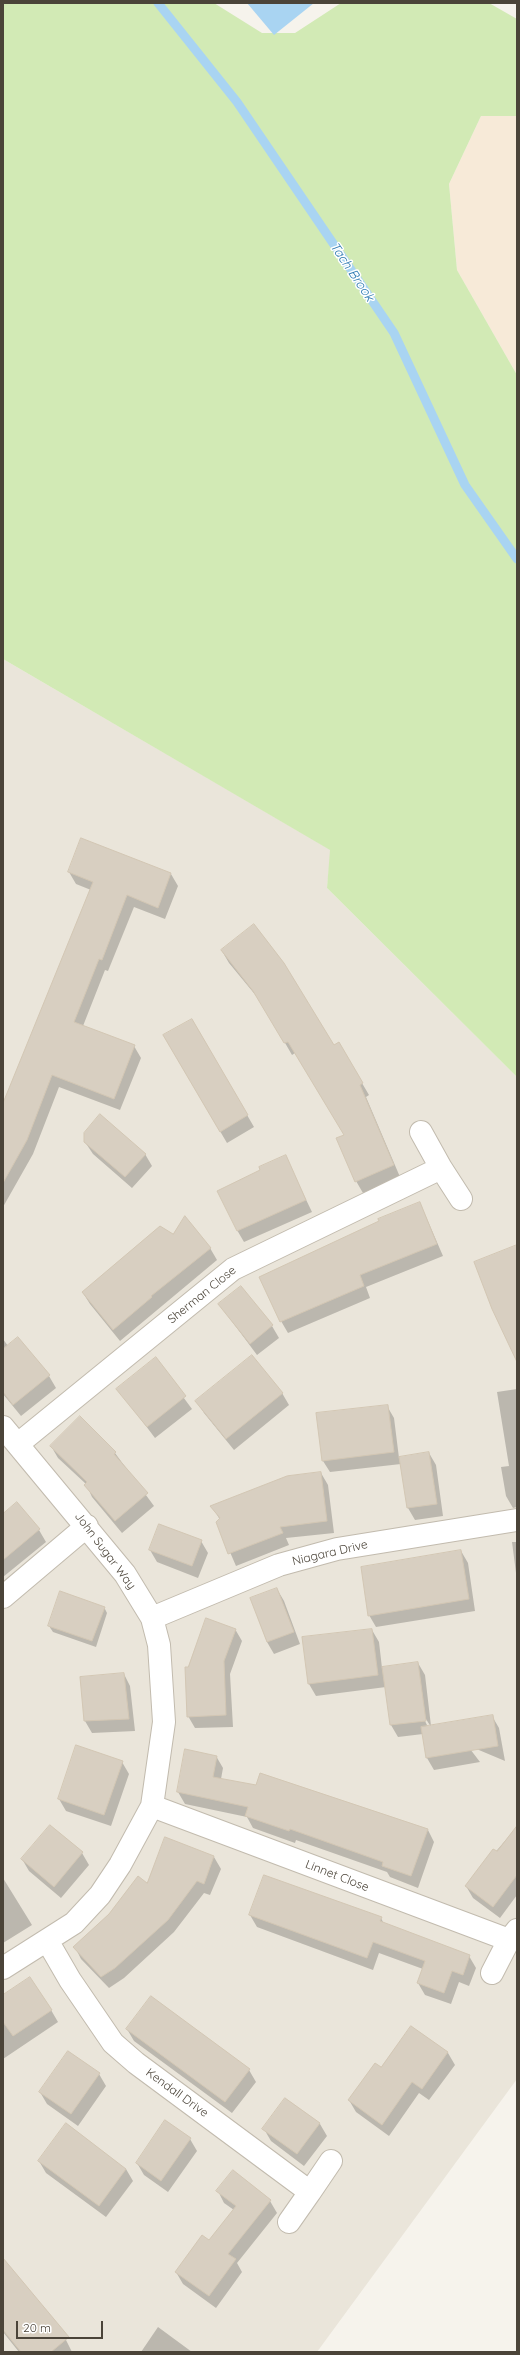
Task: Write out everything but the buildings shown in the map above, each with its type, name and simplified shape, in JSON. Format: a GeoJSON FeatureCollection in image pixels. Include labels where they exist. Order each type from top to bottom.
{"type":"FeatureCollection","features":[{"type":"Feature","properties":{"kind":"street"},"geometry":{"type":"LineString","coordinates":[[421,1132],[441,1168],[461,1199]]}},
{"type":"Feature","properties":{"kind":"street","name":"Sherman Close"},"geometry":{"type":"LineString","coordinates":[[18,1444],[233,1269],[441,1168]]}},
{"type":"Feature","properties":{"kind":"street","name":"John Sugar Way"},"geometry":{"type":"LineString","coordinates":[[3,1427],[87,1526],[125,1574],[152,1618],[159,1645],[164,1722],[152,1806],[133,1844],[100,1895],[74,1923],[48,1942],[3,1968]]}},
{"type":"Feature","properties":{"kind":"street","name":"Niagara Drive"},"geometry":{"type":"LineString","coordinates":[[152,1618],[279,1565],[310,1556],[337,1549],[517,1520]]}},
{"type":"Feature","properties":{"kind":"street"},"geometry":{"type":"LineString","coordinates":[[3,1597],[87,1526]]}},
{"type":"Feature","properties":{"kind":"street","name":"Linnet Close"},"geometry":{"type":"LineString","coordinates":[[152,1806],[513,1935]]}},
{"type":"Feature","properties":{"kind":"street"},"geometry":{"type":"LineString","coordinates":[[492,1973],[513,1935]]}},
{"type":"Feature","properties":{"kind":"street","name":"Kendall Drive"},"geometry":{"type":"LineString","coordinates":[[48,1942],[70,1980],[113,2043],[136,2063],[310,2192]]}},
{"type":"Feature","properties":{"kind":"street"},"geometry":{"type":"LineString","coordinates":[[289,2222],[331,2161]]}},
{"type":"Feature","properties":{"kind":"shaded area"},"geometry":{"type":"Polygon","coordinates":[[[481,116],[517,116],[517,375],[457,270],[449,184],[481,116]]]}},
{"type":"Feature","properties":{"kind":"shaded area"},"geometry":{"type":"Polygon","coordinates":[[[3,659],[331,850],[327,888],[517,1077],[517,2079],[317,2352],[3,2352],[3,659]]]}},
{"type":"Feature","properties":{"kind":"green space"},"geometry":{"type":"Polygon","coordinates":[[[3,3],[214,3],[262,33],[295,33],[341,3],[489,3],[517,19],[517,116],[481,116],[449,184],[457,270],[517,375],[517,1077],[327,888],[330,850],[3,659],[3,3]]]}},
{"type":"Feature","properties":{"kind":"water"},"geometry":{"type":"Polygon","coordinates":[[[247,3],[314,3],[274,35],[247,3]]]}},
{"type":"Feature","properties":{"kind":"waterway","name":"Tach Brook"},"geometry":{"type":"LineString","coordinates":[[158,3],[237,102],[394,333],[465,485],[517,559]]}}]}
